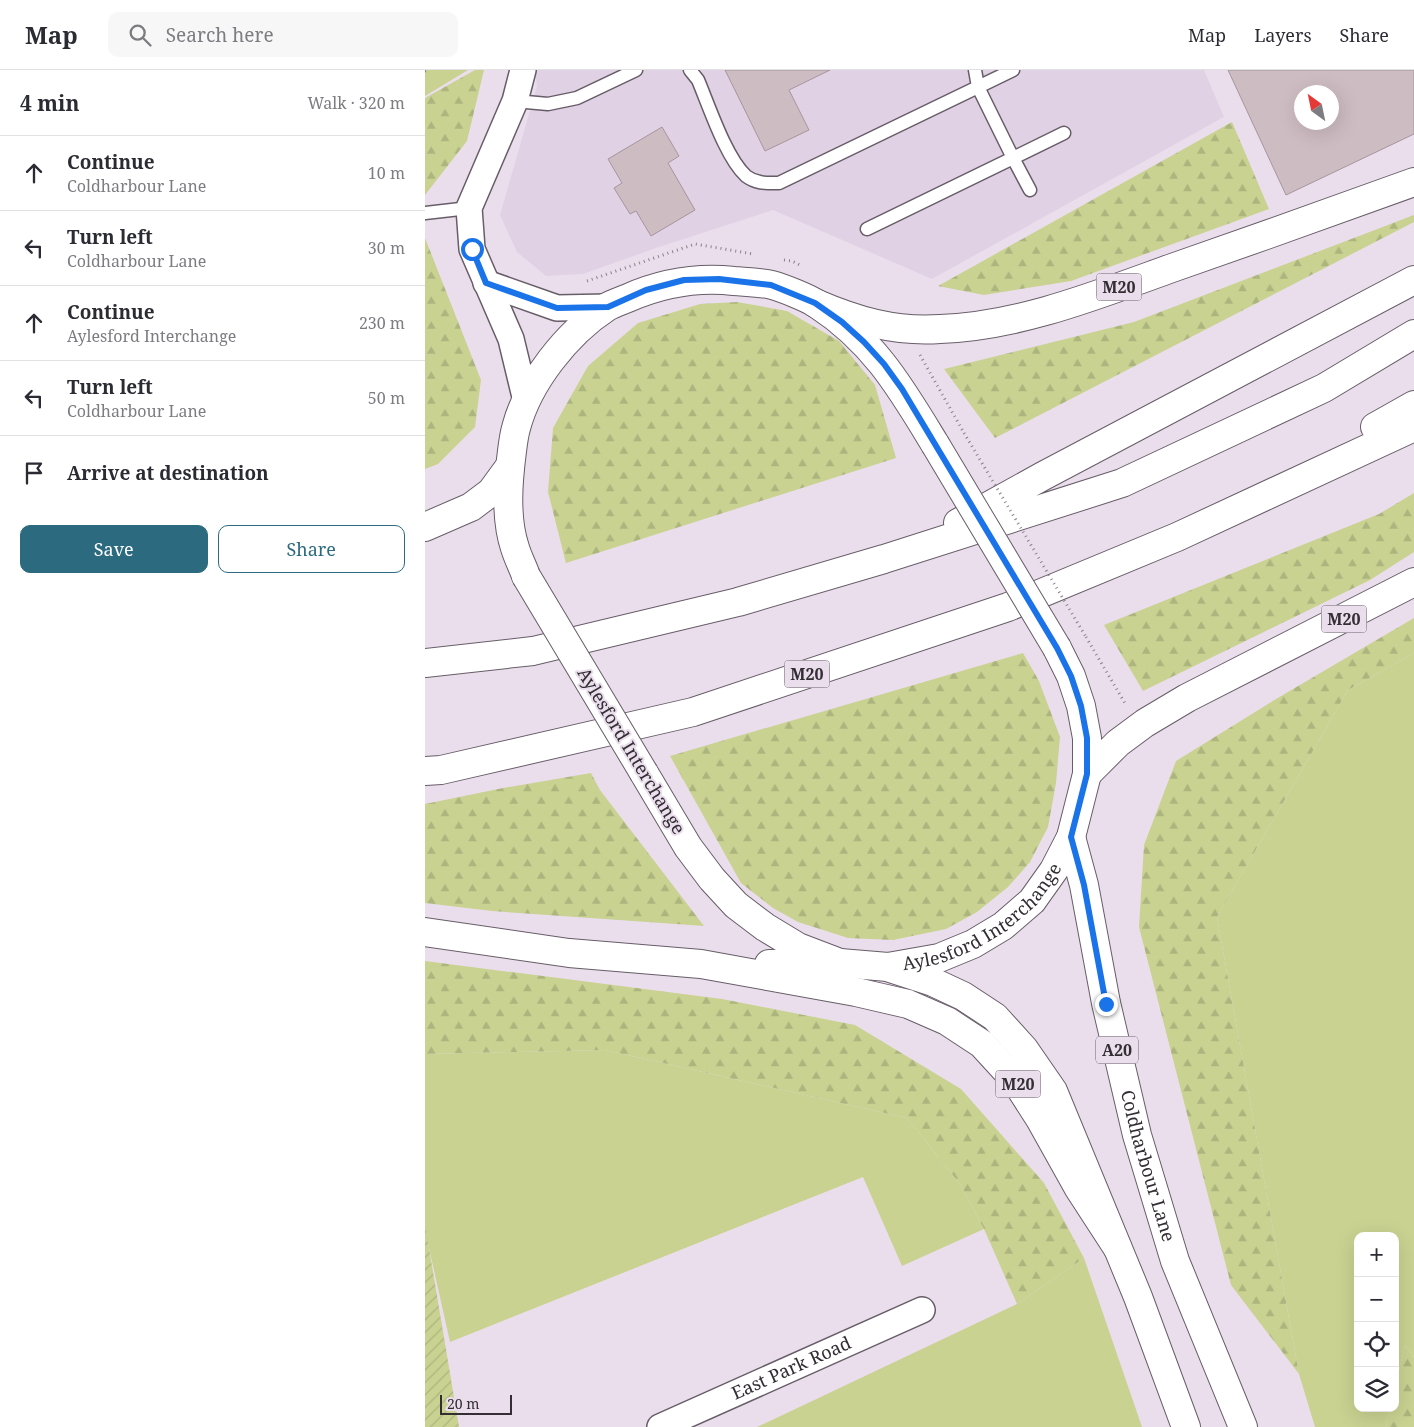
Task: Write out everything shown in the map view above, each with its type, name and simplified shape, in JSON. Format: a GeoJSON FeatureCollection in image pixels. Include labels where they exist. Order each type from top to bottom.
{"type":"FeatureCollection","features":[{"type":"Feature","properties":{"kind":"main road","name":"M20"},"geometry":{"type":"LineString","coordinates":[[815,303],[843,315],[873,324],[902,328],[938,330],[976,326],[1017,318],[1056,308],[1117,288],[1414,182]]}},
{"type":"Feature","properties":{"kind":"main road","name":"Aylesford Interchange"},"geometry":{"type":"LineString","coordinates":[[719,279],[771,285],[815,303],[842,322],[884,364],[902,389],[1057,648],[1071,676],[1081,706],[1087,738],[1087,774],[1071,837],[1053,870],[1032,901],[1003,926],[973,944],[939,958],[888,967],[840,963],[798,947],[765,927],[736,905],[712,879],[688,847],[526,576],[515,547],[509,515],[510,466],[515,429],[526,400],[543,371],[562,347],[585,324],[608,307],[646,290],[684,280],[719,279]]}},
{"type":"Feature","properties":{"kind":"main road"},"geometry":{"type":"LineString","coordinates":[[904,553],[1043,476],[1414,280]]}},
{"type":"Feature","properties":{"kind":"main road"},"geometry":{"type":"LineString","coordinates":[[425,663],[533,651],[737,602],[904,553],[1122,483],[1324,388],[1414,334]]}},
{"type":"Feature","properties":{"kind":"main road","name":"M20"},"geometry":{"type":"LineString","coordinates":[[1177,537],[1414,405]]}},
{"type":"Feature","properties":{"kind":"main road","name":"M20"},"geometry":{"type":"LineString","coordinates":[[425,772],[441,770],[693,712],[1008,607],[1177,537],[1414,427]]}},
{"type":"Feature","properties":{"kind":"main road"},"geometry":{"type":"LineString","coordinates":[[425,526],[471,507],[491,492],[510,466]]}},
{"type":"Feature","properties":{"kind":"main road","name":"M20"},"geometry":{"type":"LineString","coordinates":[[1087,774],[1118,743],[1145,723],[1187,698],[1414,582]]}},
{"type":"Feature","properties":{"kind":"main road","name":"Coldharbour Lane"},"geometry":{"type":"LineString","coordinates":[[1071,837],[1084,885],[1106,1004],[1137,1135],[1175,1261],[1243,1427]]}},
{"type":"Feature","properties":{"kind":"main road","name":"M20"},"geometry":{"type":"LineString","coordinates":[[425,932],[569,953],[701,964],[840,963]]}},
{"type":"Feature","properties":{"kind":"main road","name":"M20"},"geometry":{"type":"LineString","coordinates":[[701,964],[856,992],[908,1004],[947,1021],[982,1044],[1015,1080],[1041,1119],[1078,1187],[1117,1248]]}},
{"type":"Feature","properties":{"kind":"main road"},"geometry":{"type":"LineString","coordinates":[[888,967],[933,982],[963,996],[995,1017],[1024,1049],[1053,1091],[1138,1297],[1186,1427]]}},
{"type":"Feature","properties":{"kind":"street"},"geometry":{"type":"LineString","coordinates":[[523,70],[515,101],[469,208],[472,249],[511,339],[526,400]]}},
{"type":"Feature","properties":{"kind":"street"},"geometry":{"type":"LineString","coordinates":[[486,283],[557,308],[608,307]]}},
{"type":"Feature","properties":{"kind":"street","name":"East Park Road"},"geometry":{"type":"LineString","coordinates":[[660,1427],[922,1310]]}},
{"type":"Feature","properties":{"kind":"lane"},"geometry":{"type":"LineString","coordinates":[[515,101],[548,104],[577,98],[636,70]]}},
{"type":"Feature","properties":{"kind":"lane"},"geometry":{"type":"LineString","coordinates":[[690,70],[698,80],[731,156],[747,177],[761,184],[779,183],[1013,70]]}},
{"type":"Feature","properties":{"kind":"lane"},"geometry":{"type":"LineString","coordinates":[[975,70],[978,87],[1030,190]]}},
{"type":"Feature","properties":{"kind":"lane"},"geometry":{"type":"LineString","coordinates":[[867,229],[1064,133]]}},
{"type":"Feature","properties":{"kind":"lane"},"geometry":{"type":"LineString","coordinates":[[425,213],[469,208]]}},
{"type":"Feature","properties":{"kind":"path"},"geometry":{"type":"LineString","coordinates":[[425,71],[429,70]]}},
{"type":"Feature","properties":{"kind":"path"},"geometry":{"type":"LineString","coordinates":[[964,433],[1130,712]]}},
{"type":"Feature","properties":{"kind":"shaded area"},"geometry":{"type":"Polygon","coordinates":[[[535,70],[1204,70],[1224,117],[932,279],[773,210],[583,274],[546,276],[517,252],[500,215],[537,86],[535,70]]]}},
{"type":"Feature","properties":{"kind":"green space"},"geometry":{"type":"Polygon","coordinates":[[[425,70],[468,70],[425,96],[425,70]]]}},
{"type":"Feature","properties":{"kind":"green space"},"geometry":{"type":"Polygon","coordinates":[[[475,70],[484,70],[467,141],[425,195],[425,98],[475,70]]]}},
{"type":"Feature","properties":{"kind":"green space"},"geometry":{"type":"Polygon","coordinates":[[[1232,122],[1269,209],[1071,281],[984,295],[938,286],[1232,122]]]}},
{"type":"Feature","properties":{"kind":"green space"},"geometry":{"type":"Polygon","coordinates":[[[1414,215],[1414,222],[995,438],[944,369],[1134,322],[1414,215]]]}},
{"type":"Feature","properties":{"kind":"green space"},"geometry":{"type":"Polygon","coordinates":[[[425,238],[481,380],[475,427],[438,464],[425,469],[425,238]]]}},
{"type":"Feature","properties":{"kind":"green space"},"geometry":{"type":"Polygon","coordinates":[[[737,302],[787,311],[839,341],[875,385],[896,458],[566,563],[548,492],[553,428],[588,366],[638,323],[700,304],[737,302]]]}},
{"type":"Feature","properties":{"kind":"green space"},"geometry":{"type":"Polygon","coordinates":[[[1414,493],[1414,552],[1370,580],[1143,691],[1104,625],[1379,514],[1414,493]]]}},
{"type":"Feature","properties":{"kind":"green space"},"geometry":{"type":"Polygon","coordinates":[[[1414,618],[1414,653],[1348,690],[1217,917],[1299,1374],[1231,1285],[1139,927],[1144,845],[1176,761],[1276,699],[1414,618]]]}},
{"type":"Feature","properties":{"kind":"green space"},"geometry":{"type":"Polygon","coordinates":[[[1023,653],[1039,681],[1060,737],[1056,783],[1048,827],[1030,862],[1008,887],[977,912],[946,929],[893,940],[848,938],[798,922],[773,908],[741,883],[670,756],[1023,653]]]}},
{"type":"Feature","properties":{"kind":"green space"},"geometry":{"type":"Polygon","coordinates":[[[1414,653],[1414,1357],[1405,1345],[1399,1370],[1399,1232],[1354,1232],[1354,1412],[1389,1412],[1386,1427],[1315,1427],[1299,1374],[1217,917],[1348,690],[1414,653]]]}},
{"type":"Feature","properties":{"kind":"green space"},"geometry":{"type":"Polygon","coordinates":[[[591,773],[600,790],[704,926],[492,911],[425,903],[425,804],[591,773]]]}},
{"type":"Feature","properties":{"kind":"green space"},"geometry":{"type":"Polygon","coordinates":[[[425,961],[722,999],[855,1025],[961,1089],[1044,1183],[1084,1258],[1017,1304],[984,1229],[960,1184],[907,1118],[605,1050],[425,1054],[425,961]]]}},
{"type":"Feature","properties":{"kind":"green space"},"geometry":{"type":"Polygon","coordinates":[[[605,1050],[907,1118],[960,1184],[984,1229],[902,1266],[863,1177],[450,1342],[425,1230],[425,1054],[605,1050]]]}},
{"type":"Feature","properties":{"kind":"green space"},"geometry":{"type":"Polygon","coordinates":[[[426,1230],[459,1427],[425,1427],[426,1230]]]}},
{"type":"Feature","properties":{"kind":"green space"},"geometry":{"type":"Polygon","coordinates":[[[1084,1258],[1142,1427],[757,1427],[1017,1304],[1084,1258]]]}},
{"type":"Feature","properties":{"kind":"green space"},"geometry":{"type":"Polygon","coordinates":[[[1405,1345],[1414,1357],[1414,1427],[1386,1427],[1389,1412],[1399,1412],[1399,1370],[1405,1345]]]}},
{"type":"Feature","properties":{"kind":"building"},"geometry":{"type":"Polygon","coordinates":[[[725,70],[830,70],[789,90],[809,130],[765,151],[725,70]]]}},
{"type":"Feature","properties":{"kind":"building"},"geometry":{"type":"Polygon","coordinates":[[[1228,70],[1414,70],[1414,134],[1286,195],[1228,70]]]}},
{"type":"Feature","properties":{"kind":"building"},"geometry":{"type":"Polygon","coordinates":[[[662,127],[679,156],[668,163],[695,210],[651,236],[636,211],[630,214],[614,188],[622,183],[608,159],[662,127]]]}},
{"type":"Feature","properties":{"kind":"route"},"geometry":{"type":"LineString","coordinates":[[472,249],[486,283],[557,308],[608,307],[646,290],[684,280],[719,279],[771,285],[815,303],[842,322],[884,364],[902,389],[1057,648],[1071,676],[1081,706],[1087,738],[1087,774],[1071,837],[1084,885],[1106,1004]]}}]}
